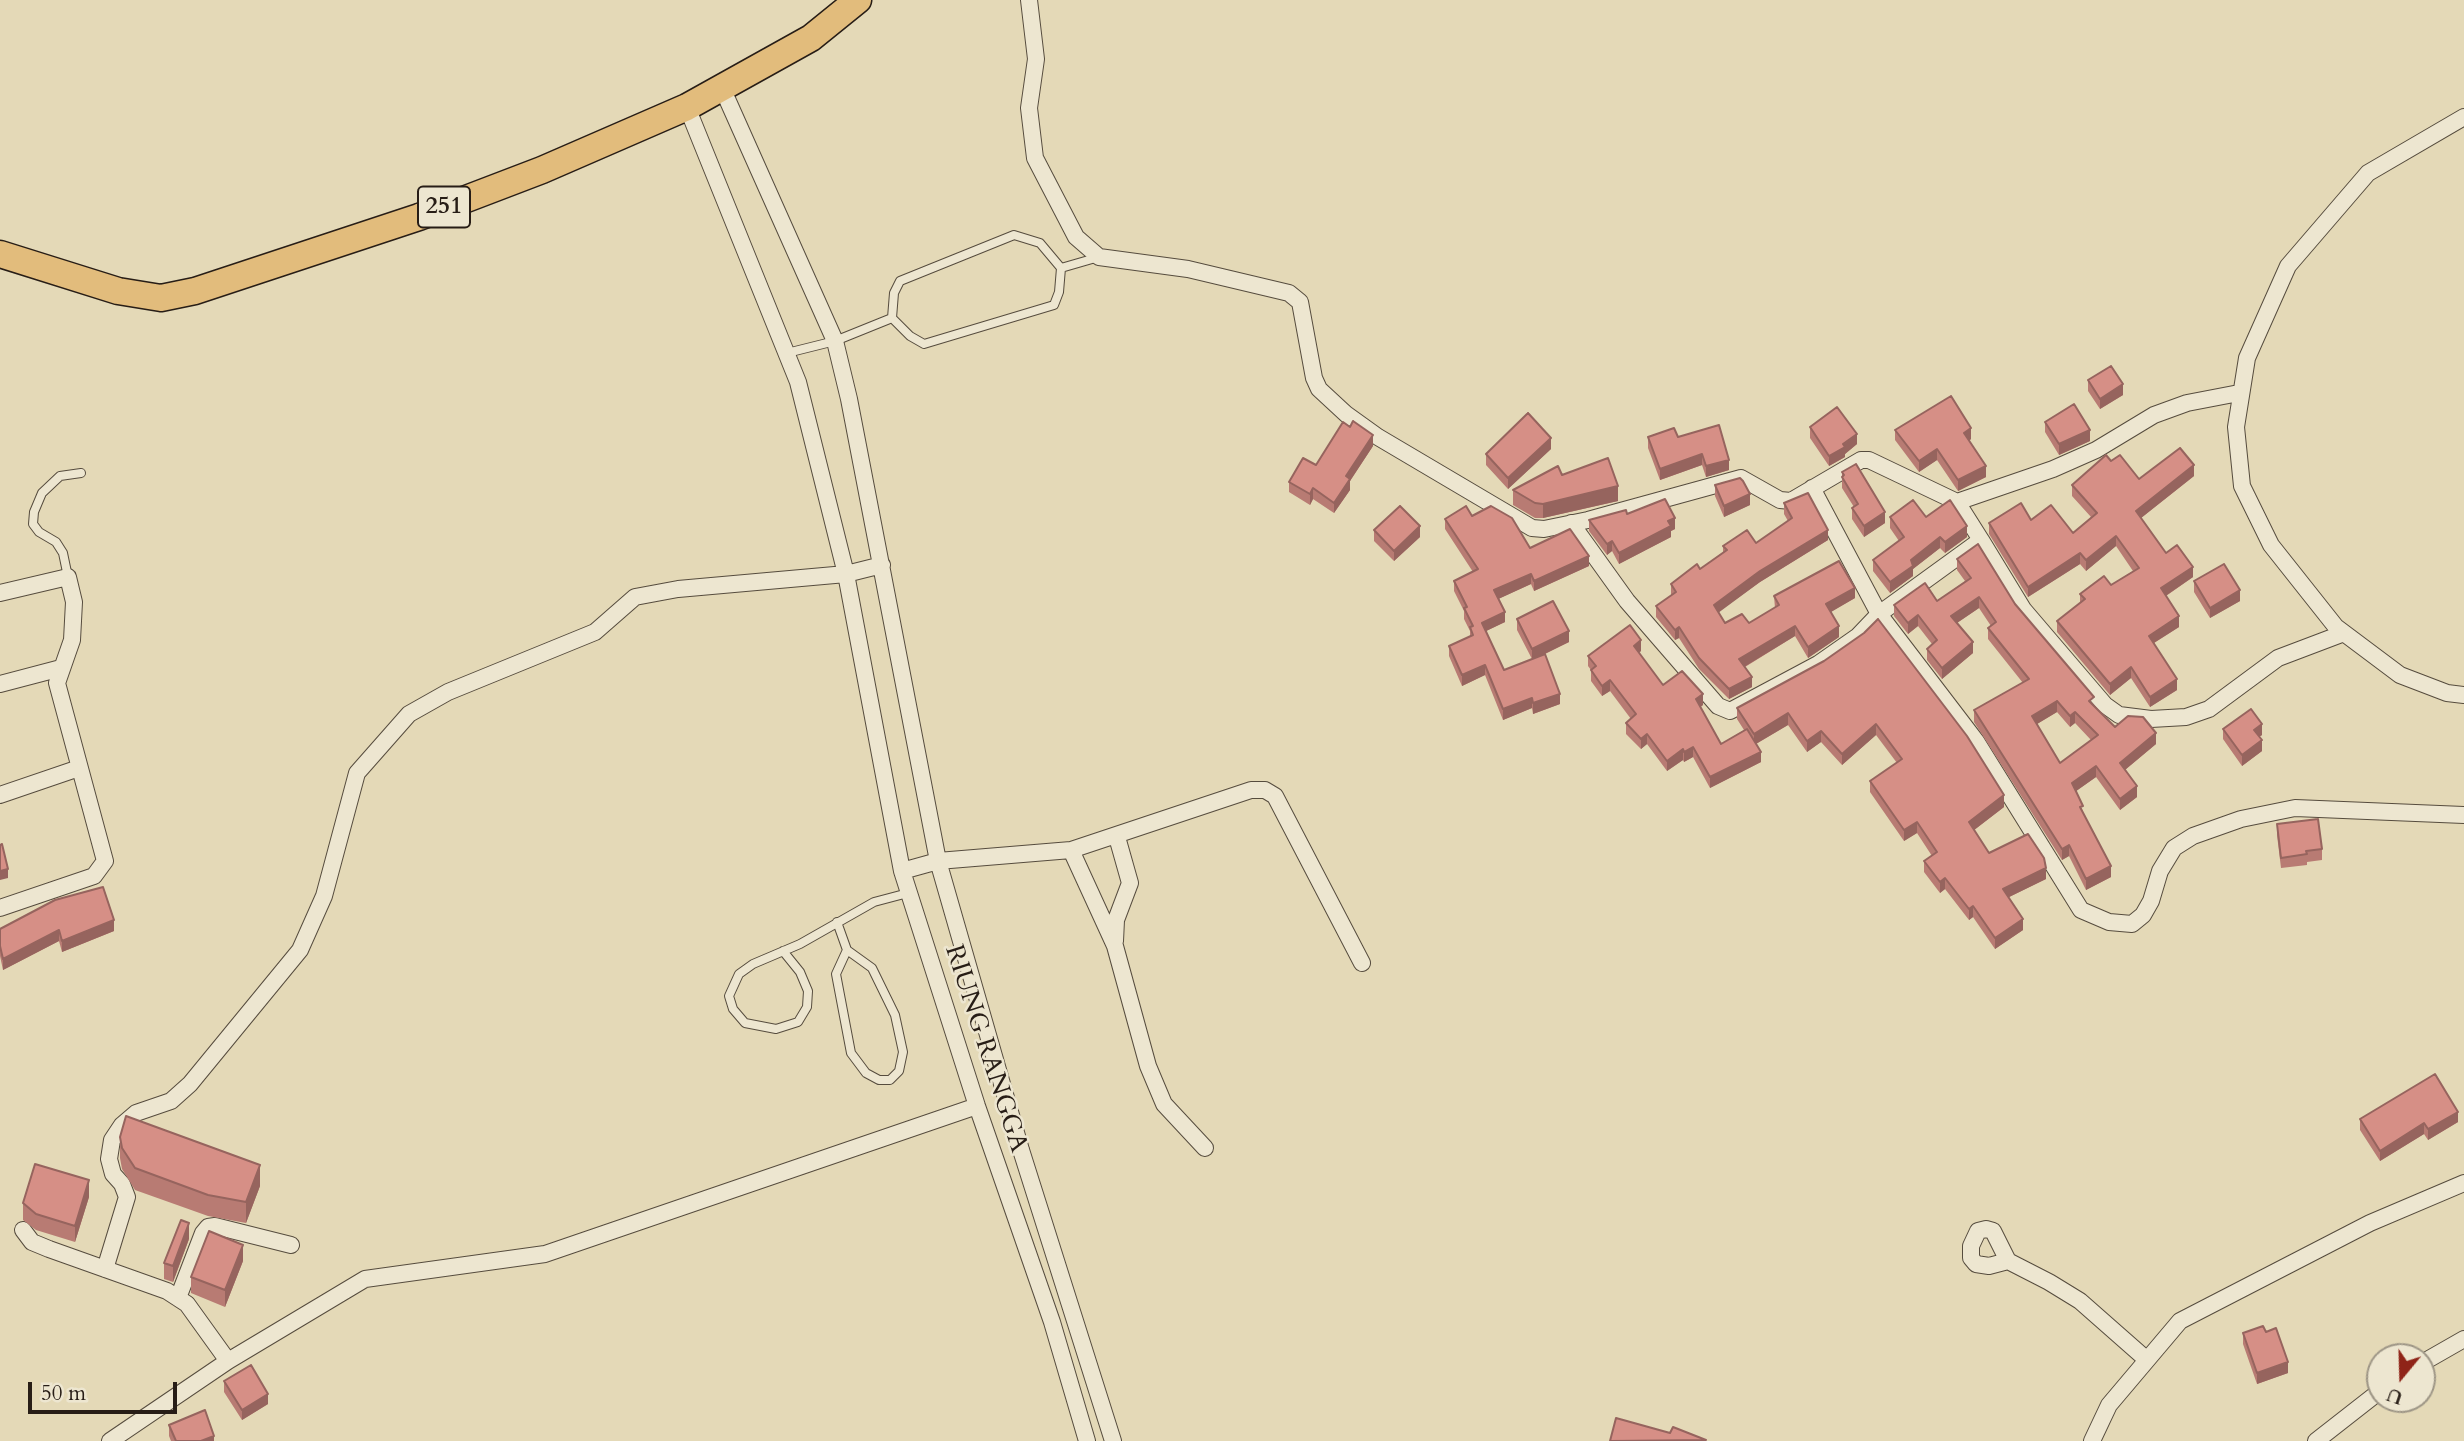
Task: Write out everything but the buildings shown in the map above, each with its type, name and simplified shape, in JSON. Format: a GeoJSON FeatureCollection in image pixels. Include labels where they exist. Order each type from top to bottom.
{"type":"FeatureCollection","features":[{"type":"Feature","properties":{"kind":"main road","name":"251"},"geometry":{"type":"LineString","coordinates":[[0,254],[118,291],[161,298],[195,291],[419,217],[542,170],[688,107],[723,90],[811,38],[858,0]]}},
{"type":"Feature","properties":{"kind":"street"},"geometry":{"type":"LineString","coordinates":[[1028,0],[1036,59],[1030,108],[1035,158],[1076,237],[1099,257],[1188,269],[1289,293],[1300,302],[1314,379],[1319,389],[1346,414],[1378,437],[1532,528],[1544,529],[1571,523],[1741,478],[1786,502],[1852,463],[1869,460],[1958,502],[2023,609],[2105,705],[2119,715],[2151,719],[2186,717],[2209,709],[2278,658],[2344,633]]}},
{"type":"Feature","properties":{"kind":"street"},"geometry":{"type":"LineString","coordinates":[[723,90],[835,341],[882,565],[938,861],[1021,1150],[1113,1441]]}},
{"type":"Feature","properties":{"kind":"street","name":"RIUNG RANGGA"},"geometry":{"type":"LineString","coordinates":[[688,107],[798,382],[846,574],[901,871],[977,1106],[1052,1322],[1087,1441]]}},
{"type":"Feature","properties":{"kind":"street"},"geometry":{"type":"LineString","coordinates":[[2464,117],[2368,173],[2288,266],[2247,358],[2239,393],[2236,427],[2242,486],[2272,545],[2344,633],[2400,675],[2447,693],[2464,695]]}},
{"type":"Feature","properties":{"kind":"street"},"geometry":{"type":"LineString","coordinates":[[1958,502],[2096,450],[2154,415],[2187,402],[2239,393]]}},
{"type":"Feature","properties":{"kind":"street"},"geometry":{"type":"LineString","coordinates":[[1812,488],[1879,614],[1976,741],[2072,898],[2081,910],[2094,917],[2109,922],[2132,924],[2143,915],[2151,901],[2160,871],[2174,848],[2193,836],[2241,819],[2294,808],[2464,815]]}},
{"type":"Feature","properties":{"kind":"street"},"geometry":{"type":"LineString","coordinates":[[1571,523],[1627,601],[1724,711],[1735,710],[1818,664],[1858,636],[1879,614],[1981,540]]}},
{"type":"Feature","properties":{"kind":"street"},"geometry":{"type":"LineString","coordinates":[[105,1269],[127,1197],[122,1184],[113,1174],[109,1159],[112,1140],[122,1125],[136,1113],[171,1101],[190,1084],[300,950],[324,896],[357,773],[409,714],[448,692],[595,632],[635,597],[678,589],[846,574],[882,565]]}},
{"type":"Feature","properties":{"kind":"street"},"geometry":{"type":"LineString","coordinates":[[0,593],[68,577],[74,602],[72,640],[57,683],[105,861],[94,876],[0,908]]}},
{"type":"Feature","properties":{"kind":"street"},"geometry":{"type":"LineString","coordinates":[[0,684],[61,668]]}},
{"type":"Feature","properties":{"kind":"street"},"geometry":{"type":"LineString","coordinates":[[0,795],[79,768]]}},
{"type":"Feature","properties":{"kind":"street"},"geometry":{"type":"LineString","coordinates":[[901,871],[938,861],[1071,850],[1251,790],[1265,790],[1275,796],[1362,963]]}},
{"type":"Feature","properties":{"kind":"street"},"geometry":{"type":"LineString","coordinates":[[1115,946],[1116,919],[1130,883],[1117,836]]}},
{"type":"Feature","properties":{"kind":"street"},"geometry":{"type":"LineString","coordinates":[[1071,850],[1115,946],[1148,1066],[1164,1104],[1205,1148]]}},
{"type":"Feature","properties":{"kind":"street"},"geometry":{"type":"LineString","coordinates":[[110,1441],[228,1362],[365,1279],[545,1254],[977,1106]]}},
{"type":"Feature","properties":{"kind":"street"},"geometry":{"type":"LineString","coordinates":[[2092,1441],[2109,1405],[2180,1321],[2370,1223],[2464,1183]]}},
{"type":"Feature","properties":{"kind":"street"},"geometry":{"type":"LineString","coordinates":[[178,1298],[203,1233],[208,1227],[215,1226],[290,1245]]}},
{"type":"Feature","properties":{"kind":"street"},"geometry":{"type":"LineString","coordinates":[[23,1230],[32,1242],[48,1250],[167,1291],[178,1298],[187,1304],[228,1362]]}},
{"type":"Feature","properties":{"kind":"street"},"geometry":{"type":"LineString","coordinates":[[2008,1261],[2080,1301],[2147,1360]]}},
{"type":"Feature","properties":{"kind":"street"},"geometry":{"type":"LineString","coordinates":[[2436,1355],[2464,1339]]}},
{"type":"Feature","properties":{"kind":"street"},"geometry":{"type":"LineString","coordinates":[[2316,1441],[2366,1402]]}},
{"type":"Feature","properties":{"kind":"lane"},"geometry":{"type":"LineString","coordinates":[[1014,235],[1040,243],[1061,268],[1059,292],[1054,304],[924,344],[910,336],[892,318],[894,293],[900,281],[1014,235]]}},
{"type":"Feature","properties":{"kind":"lane"},"geometry":{"type":"LineString","coordinates":[[1061,268],[1099,257]]}},
{"type":"Feature","properties":{"kind":"lane"},"geometry":{"type":"LineString","coordinates":[[787,354],[835,341],[892,318]]}},
{"type":"Feature","properties":{"kind":"lane"},"geometry":{"type":"LineString","coordinates":[[68,577],[63,553],[56,542],[39,532],[33,524],[34,512],[42,493],[60,476],[81,473]]}},
{"type":"Feature","properties":{"kind":"lane"},"geometry":{"type":"LineString","coordinates":[[783,951],[800,972],[808,991],[807,1007],[798,1022],[776,1029],[745,1023],[733,1009],[729,996],[739,974],[753,964],[783,951],[874,902],[908,893]]}},
{"type":"Feature","properties":{"kind":"lane"},"geometry":{"type":"LineString","coordinates":[[837,922],[847,950],[872,968],[895,1015],[903,1052],[899,1071],[890,1080],[879,1080],[866,1073],[851,1053],[836,974],[847,950]]}}]}
